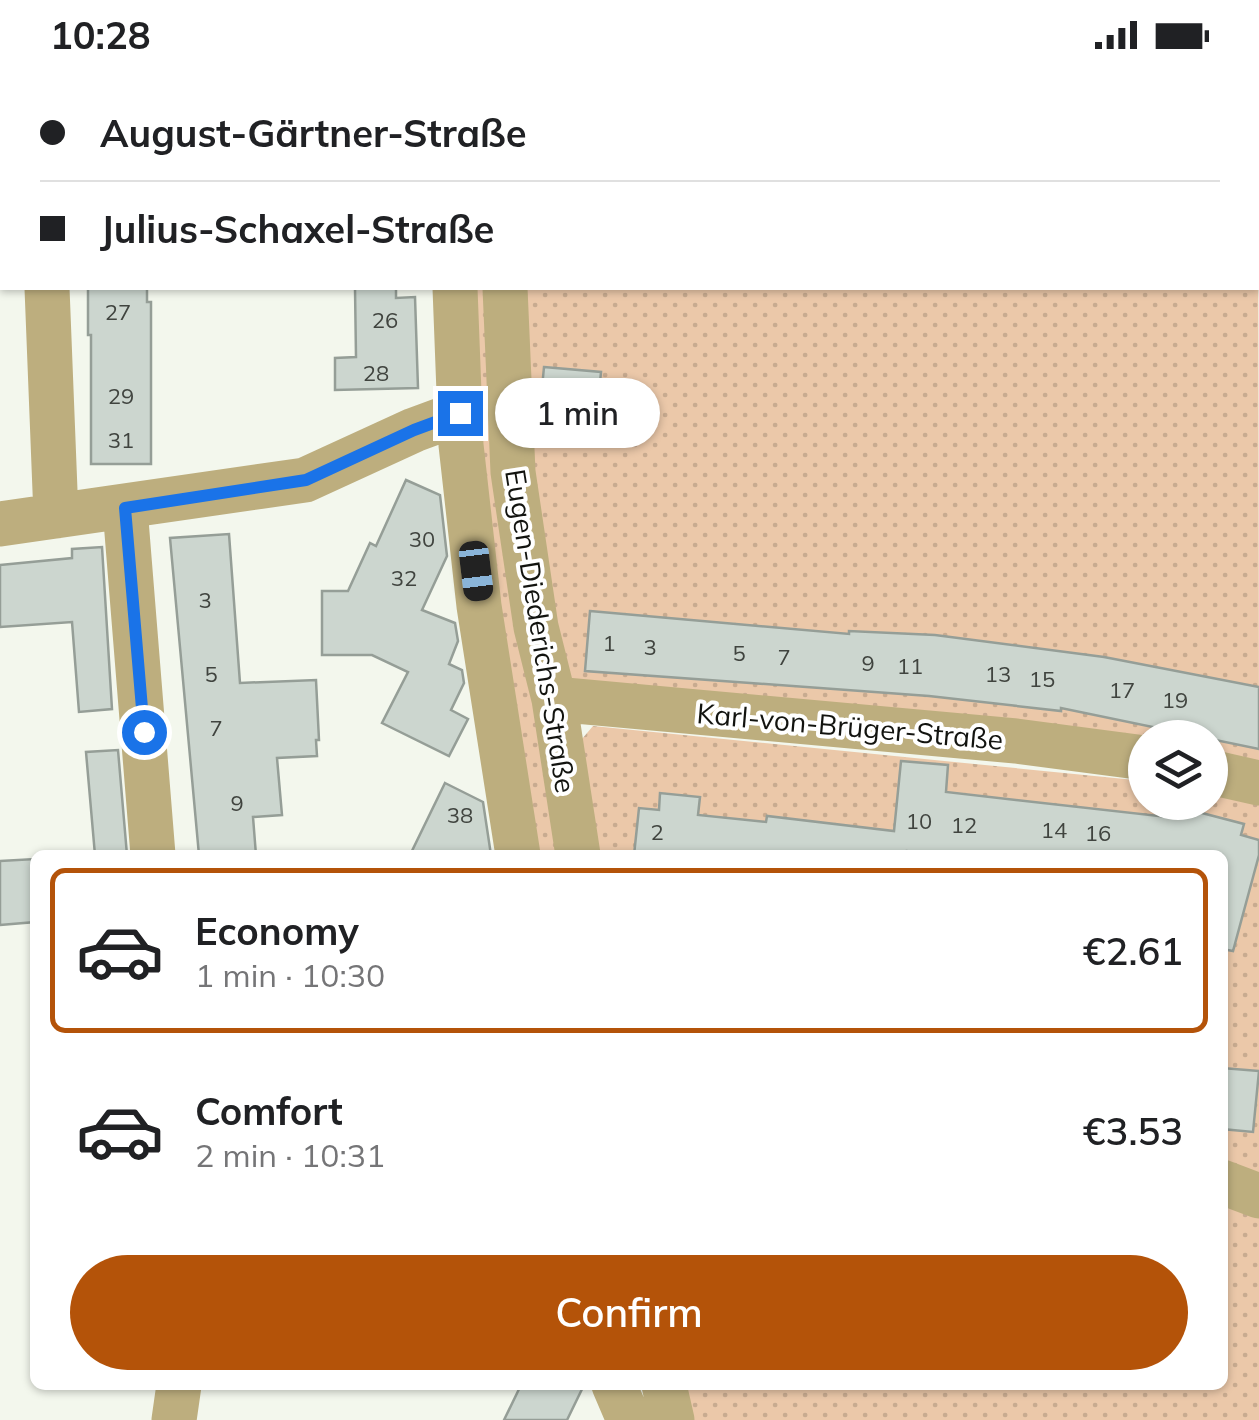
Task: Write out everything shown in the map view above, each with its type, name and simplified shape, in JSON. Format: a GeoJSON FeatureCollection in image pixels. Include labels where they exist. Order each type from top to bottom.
{"type":"FeatureCollection","features":[{"type":"Feature","properties":{"kind":"street"},"geometry":{"type":"LineString","coordinates":[[47,290],[56,516]]}},
{"type":"Feature","properties":{"kind":"street","name":"Eugen-Diederichs-Straße"},"geometry":{"type":"LineString","coordinates":[[455,290],[460,413],[480,606],[517,850]]}},
{"type":"Feature","properties":{"kind":"street","name":"Eugen-Diederichs-Straße"},"geometry":{"type":"LineString","coordinates":[[504,290],[513,472],[536,627],[554,700],[577,850]]}},
{"type":"Feature","properties":{"kind":"street"},"geometry":{"type":"LineString","coordinates":[[0,524],[306,480],[460,413]]}},
{"type":"Feature","properties":{"kind":"street"},"geometry":{"type":"LineString","coordinates":[[125,508],[153,850]]}},
{"type":"Feature","properties":{"kind":"street","name":"Karl-von-Brüger-Straße"},"geometry":{"type":"LineString","coordinates":[[554,700],[1016,741],[1128,756]]}},
{"type":"Feature","properties":{"kind":"street"},"geometry":{"type":"LineString","coordinates":[[1228,776],[1259,782]]}},
{"type":"Feature","properties":{"kind":"street"},"geometry":{"type":"LineString","coordinates":[[1228,1184],[1259,1196]]}},
{"type":"Feature","properties":{"kind":"street"},"geometry":{"type":"LineString","coordinates":[[174,1420],[178,1390]]}},
{"type":"Feature","properties":{"kind":"street"},"geometry":{"type":"LineString","coordinates":[[616,1390],[628,1420]]}},
{"type":"Feature","properties":{"kind":"street"},"geometry":{"type":"LineString","coordinates":[[665,1390],[672,1420]]}},
{"type":"Feature","properties":{"kind":"shaded area"},"geometry":{"type":"Polygon","coordinates":[[[465,290],[489,290],[566,850],[528,850],[465,290]]]}},
{"type":"Feature","properties":{"kind":"shaded area"},"geometry":{"type":"Polygon","coordinates":[[[520,290],[1258,290],[1259,770],[1228,764],[1228,720],[1128,720],[1128,737],[586,692],[563,670],[535,511],[520,290]]]}},
{"type":"Feature","properties":{"kind":"shaded area"},"geometry":{"type":"Polygon","coordinates":[[[593,726],[1128,779],[1128,820],[1228,820],[1228,797],[1259,803],[1259,1177],[1228,1168],[1228,850],[595,850],[576,746],[593,726]]]}},
{"type":"Feature","properties":{"kind":"shaded area"},"geometry":{"type":"Polygon","coordinates":[[[1228,1198],[1259,1214],[1259,1420],[686,1420],[678,1390],[1228,1390],[1228,1198]]]}},
{"type":"Feature","properties":{"kind":"building"},"geometry":{"type":"Polygon","coordinates":[[[88,290],[147,290],[147,302],[151,302],[151,464],[91,464],[88,290]]]}},
{"type":"Feature","properties":{"kind":"building"},"geometry":{"type":"Polygon","coordinates":[[[355,290],[396,290],[396,298],[415,297],[418,388],[335,390],[335,358],[356,357],[355,290]]]}},
{"type":"Feature","properties":{"kind":"building"},"geometry":{"type":"Polygon","coordinates":[[[544,367],[601,372],[595,435],[538,430],[544,367]]]}},
{"type":"Feature","properties":{"kind":"building"},"geometry":{"type":"Polygon","coordinates":[[[406,480],[440,495],[447,556],[422,610],[455,623],[458,641],[449,664],[462,670],[464,683],[451,710],[468,719],[449,756],[382,723],[408,672],[372,655],[322,655],[322,591],[348,591],[370,543],[376,546],[406,480]]]}},
{"type":"Feature","properties":{"kind":"building"},"geometry":{"type":"Polygon","coordinates":[[[229,534],[240,683],[316,680],[317,756],[277,758],[282,815],[253,817],[256,850],[199,850],[170,538],[229,534]]]}},
{"type":"Feature","properties":{"kind":"building"},"geometry":{"type":"Polygon","coordinates":[[[102,547],[112,709],[79,712],[72,622],[0,627],[0,565],[72,558],[72,549],[102,547]]]}},
{"type":"Feature","properties":{"kind":"building"},"geometry":{"type":"Polygon","coordinates":[[[590,611],[849,634],[935,635],[1104,657],[1259,687],[1259,749],[1228,743],[1228,720],[1128,722],[1061,708],[585,671],[590,611]]]}},
{"type":"Feature","properties":{"kind":"building"},"geometry":{"type":"Polygon","coordinates":[[[118,750],[127,850],[95,850],[86,752],[118,750]]]}},
{"type":"Feature","properties":{"kind":"building"},"geometry":{"type":"Polygon","coordinates":[[[901,761],[948,765],[946,792],[1128,813],[1128,820],[1228,820],[1244,824],[1241,835],[1259,840],[1259,855],[1233,951],[1228,950],[1228,850],[635,850],[639,808],[659,810],[660,793],[700,797],[698,815],[766,822],[767,816],[894,831],[901,761]]]}},
{"type":"Feature","properties":{"kind":"building"},"geometry":{"type":"Polygon","coordinates":[[[445,783],[483,802],[490,850],[412,850],[445,783]]]}},
{"type":"Feature","properties":{"kind":"building"},"geometry":{"type":"Polygon","coordinates":[[[30,859],[30,922],[0,925],[0,861],[30,859]]]}},
{"type":"Feature","properties":{"kind":"building"},"geometry":{"type":"Polygon","coordinates":[[[1228,1068],[1259,1071],[1253,1132],[1228,1130],[1228,1068]]]}},
{"type":"Feature","properties":{"kind":"building"},"geometry":{"type":"Polygon","coordinates":[[[519,1390],[582,1390],[567,1420],[504,1420],[519,1390]]]}},
{"type":"Feature","properties":{"kind":"route"},"geometry":{"type":"LineString","coordinates":[[144,732],[125,508],[306,480],[460,413]]}}]}
